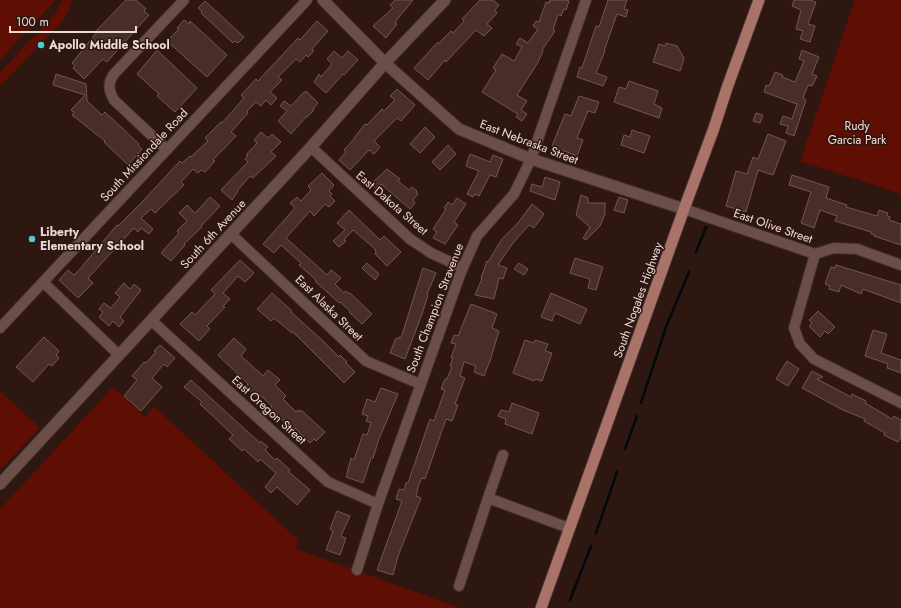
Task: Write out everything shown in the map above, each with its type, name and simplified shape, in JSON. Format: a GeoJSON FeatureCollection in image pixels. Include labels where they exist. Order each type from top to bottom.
{"type":"FeatureCollection","features":[{"type":"Feature","properties":{"kind":"main road","name":"South Nogales Highway"},"geometry":{"type":"LineString","coordinates":[[541,608],[759,0]]}},
{"type":"Feature","properties":{"kind":"street"},"geometry":{"type":"LineString","coordinates":[[167,150],[114,100],[104,85],[110,81],[114,74],[184,0]]}},
{"type":"Feature","properties":{"kind":"street","name":"South Missiondale Road"},"geometry":{"type":"LineString","coordinates":[[0,328],[307,0]]}},
{"type":"Feature","properties":{"kind":"street","name":"East Nebraska Street"},"geometry":{"type":"LineString","coordinates":[[323,0],[385,63],[459,129],[531,159],[684,209]]}},
{"type":"Feature","properties":{"kind":"street","name":"South 6th Avenue"},"geometry":{"type":"LineString","coordinates":[[0,484],[311,148],[385,63],[444,0]]}},
{"type":"Feature","properties":{"kind":"street","name":"South Champion Stravenue"},"geometry":{"type":"LineString","coordinates":[[357,570],[378,504],[420,384],[463,268],[477,236],[514,194],[531,159],[586,0]]}},
{"type":"Feature","properties":{"kind":"street","name":"East Dakota Street"},"geometry":{"type":"LineString","coordinates":[[311,148],[410,239],[431,253],[463,268]]}},
{"type":"Feature","properties":{"kind":"street","name":"East Olive Street"},"geometry":{"type":"LineString","coordinates":[[684,209],[815,254],[834,248],[856,249],[901,265]]}},
{"type":"Feature","properties":{"kind":"street","name":"East Alaska Street"},"geometry":{"type":"LineString","coordinates":[[231,234],[366,361],[420,384]]}},
{"type":"Feature","properties":{"kind":"street"},"geometry":{"type":"LineString","coordinates":[[815,254],[794,328],[800,344],[814,360],[901,403]]}},
{"type":"Feature","properties":{"kind":"street"},"geometry":{"type":"LineString","coordinates":[[43,282],[119,355]]}},
{"type":"Feature","properties":{"kind":"street","name":"East Oregon Street"},"geometry":{"type":"LineString","coordinates":[[152,321],[328,482],[378,504]]}},
{"type":"Feature","properties":{"kind":"street"},"geometry":{"type":"LineString","coordinates":[[459,586],[503,455]]}},
{"type":"Feature","properties":{"kind":"street"},"geometry":{"type":"LineString","coordinates":[[488,498],[569,528]]}},
{"type":"Feature","properties":{"kind":"green space"},"geometry":{"type":"Polygon","coordinates":[[[0,0],[56,0],[0,60],[0,0]]]}},
{"type":"Feature","properties":{"kind":"green space"},"geometry":{"type":"Polygon","coordinates":[[[62,0],[72,0],[63,21],[0,86],[0,72],[55,14],[62,0]]]}},
{"type":"Feature","properties":{"kind":"green space","name":"Rudy Garcia Park"},"geometry":{"type":"Polygon","coordinates":[[[855,0],[901,0],[901,194],[800,161],[855,0]]]}},
{"type":"Feature","properties":{"kind":"green space"},"geometry":{"type":"Polygon","coordinates":[[[113,387],[145,417],[154,406],[298,540],[296,549],[461,608],[0,608],[0,509],[113,387]]]}},
{"type":"Feature","properties":{"kind":"green space"},"geometry":{"type":"Polygon","coordinates":[[[0,391],[40,428],[0,470],[0,391]]]}},
{"type":"Feature","properties":{"kind":"building"},"geometry":{"type":"Polygon","coordinates":[[[126,0],[136,0],[146,9],[144,11],[149,15],[107,62],[103,59],[84,79],[73,68],[75,66],[72,63],[97,32],[96,31],[126,0]]]}},
{"type":"Feature","properties":{"kind":"building"},"geometry":{"type":"Polygon","coordinates":[[[395,0],[413,0],[395,22],[397,24],[386,38],[373,26],[393,8],[390,5],[395,0]]]}},
{"type":"Feature","properties":{"kind":"building"},"geometry":{"type":"Polygon","coordinates":[[[480,0],[493,0],[499,5],[495,10],[497,13],[487,24],[492,28],[484,36],[476,30],[446,62],[445,60],[428,80],[414,68],[437,43],[439,43],[451,31],[453,33],[464,21],[462,19],[480,0]]]}},
{"type":"Feature","properties":{"kind":"building"},"geometry":{"type":"Polygon","coordinates":[[[550,0],[569,1],[566,10],[564,9],[561,16],[558,14],[553,30],[555,31],[542,50],[543,51],[537,64],[517,95],[527,101],[521,110],[527,114],[522,121],[516,117],[518,114],[482,92],[496,70],[493,68],[502,54],[514,61],[522,47],[516,44],[520,38],[528,43],[538,29],[533,26],[536,21],[539,22],[546,2],[549,3],[550,0]]]}},
{"type":"Feature","properties":{"kind":"building"},"geometry":{"type":"Polygon","coordinates":[[[608,0],[627,0],[624,9],[628,10],[626,17],[617,14],[596,73],[607,77],[603,86],[577,77],[580,67],[582,68],[596,26],[599,27],[608,0]]]}},
{"type":"Feature","properties":{"kind":"building"},"geometry":{"type":"Polygon","coordinates":[[[794,0],[810,0],[816,2],[808,24],[815,26],[810,42],[800,39],[803,31],[796,29],[801,10],[792,6],[794,0]]]}},
{"type":"Feature","properties":{"kind":"building"},"geometry":{"type":"Polygon","coordinates":[[[205,1],[244,37],[238,43],[235,41],[233,43],[201,13],[202,11],[198,8],[205,1]]]}},
{"type":"Feature","properties":{"kind":"building"},"geometry":{"type":"Polygon","coordinates":[[[184,20],[189,24],[190,21],[227,55],[207,77],[167,41],[179,29],[177,28],[184,20]]]}},
{"type":"Feature","properties":{"kind":"building"},"geometry":{"type":"Polygon","coordinates":[[[317,21],[328,31],[312,49],[314,51],[308,57],[306,55],[300,62],[296,59],[278,77],[282,80],[270,92],[277,98],[271,105],[266,100],[261,106],[256,102],[247,111],[248,113],[231,132],[236,136],[213,160],[215,161],[205,172],[201,170],[198,173],[193,169],[181,182],[184,185],[155,213],[151,209],[141,218],[153,229],[149,234],[141,228],[138,232],[134,228],[88,278],[93,283],[78,298],[59,280],[68,270],[74,275],[117,225],[118,226],[143,201],[180,161],[182,163],[190,156],[191,157],[208,141],[205,138],[221,122],[222,123],[244,98],[241,95],[256,79],[258,81],[298,38],[300,40],[317,21]]]}},
{"type":"Feature","properties":{"kind":"building"},"geometry":{"type":"Polygon","coordinates":[[[666,43],[677,46],[684,58],[680,71],[653,62],[659,44],[665,46],[666,43]]]}},
{"type":"Feature","properties":{"kind":"building"},"geometry":{"type":"Polygon","coordinates":[[[157,50],[197,88],[175,112],[157,96],[159,94],[137,74],[157,50]]]}},
{"type":"Feature","properties":{"kind":"building"},"geometry":{"type":"Polygon","coordinates":[[[802,50],[819,57],[812,74],[817,76],[812,86],[808,85],[803,98],[806,100],[794,136],[786,133],[788,126],[780,124],[783,116],[792,119],[797,104],[764,92],[766,85],[769,86],[775,72],[783,75],[782,77],[795,82],[804,61],[799,59],[802,50]]]}},
{"type":"Feature","properties":{"kind":"building"},"geometry":{"type":"Polygon","coordinates":[[[334,51],[342,58],[348,51],[358,60],[326,93],[314,82],[319,74],[321,77],[332,64],[327,59],[334,51]]]}},
{"type":"Feature","properties":{"kind":"building"},"geometry":{"type":"Polygon","coordinates":[[[56,74],[86,84],[87,101],[102,115],[105,112],[139,144],[138,145],[142,149],[128,165],[104,142],[105,141],[72,115],[74,113],[71,110],[85,95],[53,85],[56,74]]]}},
{"type":"Feature","properties":{"kind":"building"},"geometry":{"type":"Polygon","coordinates":[[[629,81],[658,91],[654,104],[662,108],[659,118],[614,102],[619,87],[626,89],[629,81]]]}},
{"type":"Feature","properties":{"kind":"building"},"geometry":{"type":"Polygon","coordinates":[[[397,89],[415,105],[401,121],[397,118],[374,141],[380,147],[374,154],[369,150],[350,170],[339,160],[346,152],[344,150],[365,124],[367,125],[382,109],[384,111],[395,100],[390,96],[397,89]]]}},
{"type":"Feature","properties":{"kind":"building"},"geometry":{"type":"Polygon","coordinates":[[[304,92],[307,92],[318,103],[313,109],[314,110],[291,134],[278,121],[287,111],[280,106],[284,101],[291,106],[304,92]]]}},
{"type":"Feature","properties":{"kind":"building"},"geometry":{"type":"Polygon","coordinates":[[[579,96],[599,102],[595,113],[588,111],[577,138],[583,140],[577,156],[552,146],[565,114],[571,116],[579,96]]]}},
{"type":"Feature","properties":{"kind":"building"},"geometry":{"type":"Polygon","coordinates":[[[756,113],[763,115],[760,123],[753,121],[756,113]]]}},
{"type":"Feature","properties":{"kind":"building"},"geometry":{"type":"Polygon","coordinates":[[[425,127],[435,137],[420,153],[410,144],[425,127]]]}},
{"type":"Feature","properties":{"kind":"building"},"geometry":{"type":"Polygon","coordinates":[[[632,130],[650,136],[644,153],[621,145],[624,135],[630,137],[632,130]]]}},
{"type":"Feature","properties":{"kind":"building"},"geometry":{"type":"Polygon","coordinates":[[[261,132],[268,138],[272,134],[281,142],[271,152],[276,156],[253,178],[250,176],[237,191],[232,200],[221,190],[248,162],[245,159],[248,156],[246,155],[257,143],[254,140],[261,132]]]}},
{"type":"Feature","properties":{"kind":"building"},"geometry":{"type":"Polygon","coordinates":[[[768,134],[786,141],[773,175],[758,170],[746,212],[726,206],[736,171],[747,174],[753,157],[758,159],[768,134]]]}},
{"type":"Feature","properties":{"kind":"building"},"geometry":{"type":"Polygon","coordinates":[[[448,145],[456,154],[440,170],[432,162],[448,145]]]}},
{"type":"Feature","properties":{"kind":"building"},"geometry":{"type":"Polygon","coordinates":[[[470,154],[490,162],[493,155],[503,159],[496,177],[490,175],[479,196],[475,194],[473,197],[467,194],[479,171],[466,166],[470,154]]]}},
{"type":"Feature","properties":{"kind":"building"},"geometry":{"type":"Polygon","coordinates":[[[387,169],[400,179],[398,181],[409,190],[412,187],[417,191],[416,192],[418,194],[413,200],[415,203],[410,209],[381,184],[376,189],[371,184],[387,169]]]}},
{"type":"Feature","properties":{"kind":"building"},"geometry":{"type":"Polygon","coordinates":[[[322,173],[334,185],[329,191],[332,194],[330,196],[335,201],[329,207],[325,204],[314,216],[310,211],[286,238],[327,275],[331,270],[341,278],[335,284],[344,293],[346,291],[349,294],[350,293],[372,314],[362,324],[349,312],[350,311],[315,281],[316,280],[299,265],[301,263],[281,245],[274,253],[263,244],[295,208],[290,203],[297,197],[301,201],[311,190],[308,186],[322,173]]]}},
{"type":"Feature","properties":{"kind":"building"},"geometry":{"type":"Polygon","coordinates":[[[792,175],[829,187],[826,198],[847,205],[846,207],[877,216],[879,210],[888,213],[887,216],[890,217],[889,220],[901,224],[901,245],[874,236],[875,235],[871,234],[871,232],[835,221],[837,216],[820,210],[814,228],[801,223],[811,192],[789,185],[792,175]]]}},
{"type":"Feature","properties":{"kind":"building"},"geometry":{"type":"Polygon","coordinates":[[[545,177],[560,182],[555,200],[530,191],[532,184],[542,187],[545,177]]]}},
{"type":"Feature","properties":{"kind":"building"},"geometry":{"type":"Polygon","coordinates":[[[581,195],[588,198],[588,203],[605,203],[605,214],[600,226],[586,240],[583,238],[590,227],[576,215],[581,195]]]}},
{"type":"Feature","properties":{"kind":"building"},"geometry":{"type":"Polygon","coordinates":[[[210,197],[220,206],[201,226],[202,227],[184,244],[185,245],[171,261],[161,253],[179,233],[177,231],[187,221],[179,213],[187,205],[195,213],[210,197]]]}},
{"type":"Feature","properties":{"kind":"building"},"geometry":{"type":"Polygon","coordinates":[[[619,197],[628,200],[624,213],[614,210],[619,197]]]}},
{"type":"Feature","properties":{"kind":"building"},"geometry":{"type":"Polygon","coordinates":[[[457,198],[466,204],[454,222],[458,225],[445,244],[433,238],[437,232],[433,229],[446,209],[444,208],[448,202],[452,205],[457,198]]]}},
{"type":"Feature","properties":{"kind":"building"},"geometry":{"type":"Polygon","coordinates":[[[532,204],[544,214],[534,228],[529,225],[513,243],[498,265],[507,268],[503,279],[499,278],[494,299],[475,295],[482,279],[481,278],[487,261],[488,262],[502,239],[518,223],[532,204]]]}},
{"type":"Feature","properties":{"kind":"building"},"geometry":{"type":"Polygon","coordinates":[[[349,210],[380,240],[384,236],[401,252],[387,266],[375,254],[375,249],[353,230],[344,240],[346,241],[339,247],[333,241],[345,230],[337,223],[349,210]]]}},
{"type":"Feature","properties":{"kind":"building"},"geometry":{"type":"Polygon","coordinates":[[[575,258],[603,267],[596,290],[588,288],[590,279],[570,273],[575,258]]]}},
{"type":"Feature","properties":{"kind":"building"},"geometry":{"type":"Polygon","coordinates":[[[240,260],[254,273],[245,282],[238,276],[223,293],[230,299],[223,306],[225,307],[207,326],[210,329],[199,341],[180,324],[192,312],[195,315],[215,294],[211,290],[240,260]]]}},
{"type":"Feature","properties":{"kind":"building"},"geometry":{"type":"Polygon","coordinates":[[[367,263],[379,274],[375,280],[362,268],[367,263]]]}},
{"type":"Feature","properties":{"kind":"building"},"geometry":{"type":"Polygon","coordinates":[[[519,263],[528,269],[524,275],[514,269],[519,263]]]}},
{"type":"Feature","properties":{"kind":"building"},"geometry":{"type":"Polygon","coordinates":[[[836,265],[901,285],[901,303],[863,289],[861,294],[841,285],[839,292],[829,289],[830,286],[825,284],[831,267],[835,268],[836,265]]]}},
{"type":"Feature","properties":{"kind":"building"},"geometry":{"type":"Polygon","coordinates":[[[423,268],[436,273],[427,294],[428,295],[422,314],[405,359],[390,353],[396,338],[401,338],[423,268]]]}},
{"type":"Feature","properties":{"kind":"building"},"geometry":{"type":"Polygon","coordinates":[[[124,283],[130,289],[134,284],[141,290],[120,317],[124,321],[119,327],[113,321],[109,326],[99,317],[103,312],[99,309],[104,303],[111,308],[120,297],[115,293],[124,283]]]}},
{"type":"Feature","properties":{"kind":"building"},"geometry":{"type":"Polygon","coordinates":[[[272,293],[339,357],[340,355],[355,372],[344,383],[293,332],[292,333],[274,318],[271,321],[257,309],[272,293]]]}},
{"type":"Feature","properties":{"kind":"building"},"geometry":{"type":"Polygon","coordinates":[[[551,293],[587,309],[580,324],[555,313],[552,321],[541,317],[551,293]]]}},
{"type":"Feature","properties":{"kind":"building"},"geometry":{"type":"Polygon","coordinates":[[[471,304],[497,314],[492,328],[499,331],[490,361],[484,376],[474,372],[476,366],[464,362],[460,376],[465,378],[455,404],[458,405],[452,421],[446,419],[425,479],[422,478],[419,484],[416,496],[421,498],[398,556],[393,575],[377,570],[402,501],[396,499],[399,489],[404,490],[406,483],[408,483],[430,419],[434,421],[445,390],[441,389],[452,367],[450,366],[453,358],[451,358],[456,344],[451,343],[454,335],[458,336],[471,304]]]}},
{"type":"Feature","properties":{"kind":"building"},"geometry":{"type":"Polygon","coordinates":[[[818,311],[835,327],[828,334],[825,331],[820,337],[809,326],[812,323],[809,320],[818,311]]]}},
{"type":"Feature","properties":{"kind":"building"},"geometry":{"type":"Polygon","coordinates":[[[873,330],[887,334],[881,353],[901,360],[901,373],[887,368],[888,364],[865,356],[873,330]]]}},
{"type":"Feature","properties":{"kind":"building"},"geometry":{"type":"Polygon","coordinates":[[[44,337],[59,351],[56,355],[59,358],[52,366],[49,364],[33,382],[16,367],[44,337]]]}},
{"type":"Feature","properties":{"kind":"building"},"geometry":{"type":"Polygon","coordinates":[[[234,338],[246,349],[241,356],[263,376],[268,370],[280,380],[275,385],[286,396],[283,399],[296,412],[298,410],[300,412],[301,410],[325,432],[316,441],[314,439],[310,443],[295,428],[293,430],[269,410],[272,406],[259,394],[257,397],[246,387],[248,384],[218,355],[234,338]]]}},
{"type":"Feature","properties":{"kind":"building"},"geometry":{"type":"Polygon","coordinates":[[[525,340],[534,343],[535,340],[548,344],[545,351],[552,353],[542,381],[535,379],[534,381],[513,373],[525,340]]]}},
{"type":"Feature","properties":{"kind":"building"},"geometry":{"type":"Polygon","coordinates":[[[160,345],[175,358],[167,367],[164,364],[152,378],[162,387],[141,411],[124,396],[137,380],[132,376],[144,362],[146,363],[156,352],[154,351],[160,345]]]}},
{"type":"Feature","properties":{"kind":"building"},"geometry":{"type":"Polygon","coordinates":[[[787,361],[799,369],[788,386],[776,379],[787,361]]]}},
{"type":"Feature","properties":{"kind":"building"},"geometry":{"type":"Polygon","coordinates":[[[812,371],[823,377],[817,379],[851,397],[852,394],[866,401],[865,403],[892,419],[894,416],[901,420],[901,437],[898,442],[884,435],[885,433],[864,421],[865,419],[843,410],[802,388],[812,371]]]}},
{"type":"Feature","properties":{"kind":"building"},"geometry":{"type":"Polygon","coordinates":[[[191,380],[260,443],[261,441],[268,447],[265,450],[275,460],[277,458],[290,470],[289,472],[310,490],[297,505],[277,487],[271,493],[265,487],[276,473],[260,459],[258,462],[244,449],[242,451],[229,439],[233,435],[200,404],[202,402],[184,387],[191,380]]]}},
{"type":"Feature","properties":{"kind":"building"},"geometry":{"type":"Polygon","coordinates":[[[381,388],[398,394],[379,439],[373,458],[371,458],[363,483],[346,477],[351,458],[354,460],[363,434],[367,435],[371,423],[366,421],[368,416],[362,414],[367,399],[375,402],[381,388]]]}},
{"type":"Feature","properties":{"kind":"building"},"geometry":{"type":"Polygon","coordinates":[[[512,403],[539,413],[532,434],[505,424],[506,419],[498,416],[501,410],[509,412],[512,403]]]}},
{"type":"Feature","properties":{"kind":"building"},"geometry":{"type":"Polygon","coordinates":[[[337,511],[350,516],[341,536],[346,538],[340,555],[326,550],[333,531],[330,529],[337,511]]]}},
{"type":"Feature","properties":{"kind":"waterway"},"geometry":{"type":"LineString","coordinates":[[696,252],[706,227]]}},
{"type":"Feature","properties":{"kind":"waterway"},"geometry":{"type":"LineString","coordinates":[[641,403],[666,327],[689,272]]}},
{"type":"Feature","properties":{"kind":"waterway"},"geometry":{"type":"LineString","coordinates":[[625,449],[637,416]]}},
{"type":"Feature","properties":{"kind":"waterway"},"geometry":{"type":"LineString","coordinates":[[596,533],[617,472]]}},
{"type":"Feature","properties":{"kind":"waterway"},"geometry":{"type":"LineString","coordinates":[[570,600],[591,546]]}},
{"type":"Feature","properties":{"kind":"place","name":"Apollo Middle School"},"geometry":{"type":"Point","coordinates":[41,45]}},
{"type":"Feature","properties":{"kind":"place","name":"Liberty Elementary School"},"geometry":{"type":"Point","coordinates":[32,239]}}]}
